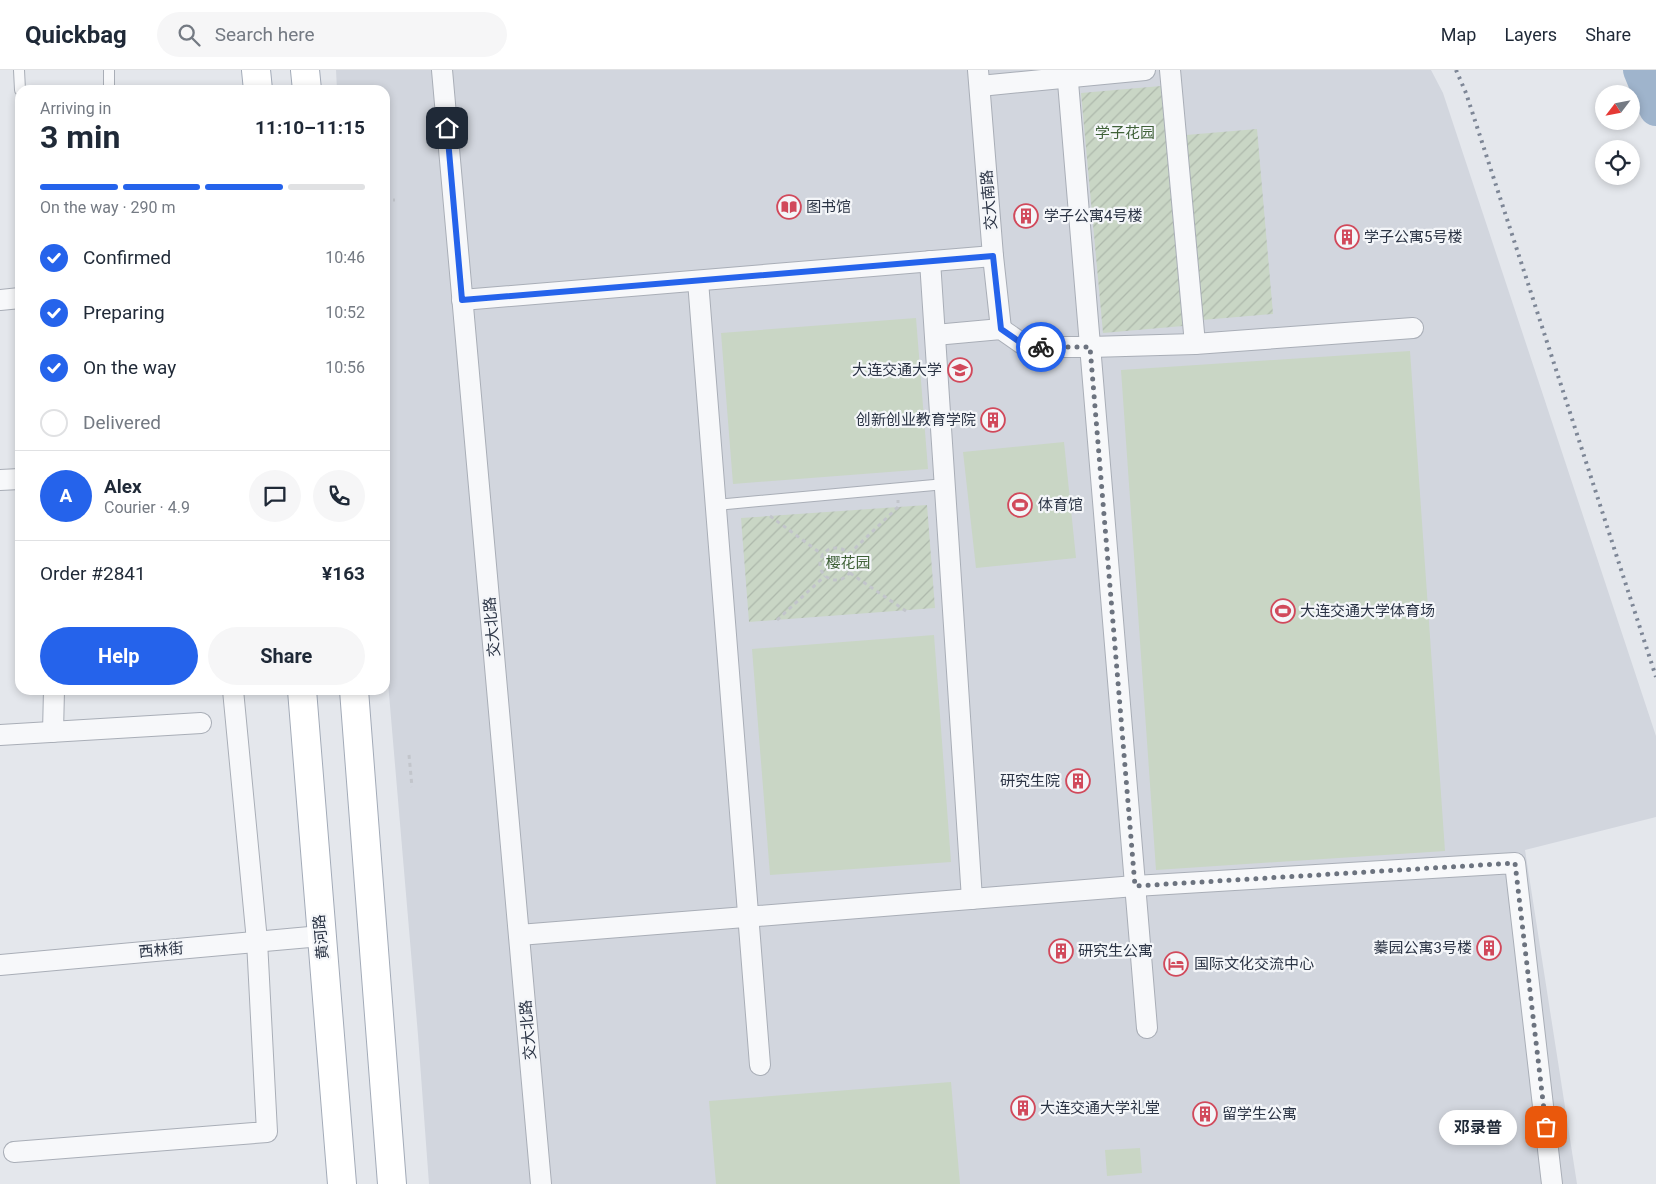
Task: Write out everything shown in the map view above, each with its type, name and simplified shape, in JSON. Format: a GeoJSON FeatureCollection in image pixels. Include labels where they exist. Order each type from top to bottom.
{"type":"FeatureCollection","features":[{"type":"Feature","properties":{"kind":"main road"},"geometry":{"type":"LineString","coordinates":[[256,70],[258,85]]}},
{"type":"Feature","properties":{"kind":"main road"},"geometry":{"type":"LineString","coordinates":[[305,70],[306,85]]}},
{"type":"Feature","properties":{"kind":"main road","name":"黄河路"},"geometry":{"type":"LineString","coordinates":[[302,695],[342,1184]]}},
{"type":"Feature","properties":{"kind":"main road"},"geometry":{"type":"LineString","coordinates":[[354,695],[392,1184]]}},
{"type":"Feature","properties":{"kind":"street","name":"交大北路"},"geometry":{"type":"LineString","coordinates":[[442,70],[541,1184]]}},
{"type":"Feature","properties":{"kind":"street"},"geometry":{"type":"LineString","coordinates":[[979,78],[1145,70]]}},
{"type":"Feature","properties":{"kind":"street"},"geometry":{"type":"LineString","coordinates":[[1170,70],[1195,344]]}},
{"type":"Feature","properties":{"kind":"street"},"geometry":{"type":"LineString","coordinates":[[1067,73],[1147,1028]]}},
{"type":"Feature","properties":{"kind":"street","name":"交大南路"},"geometry":{"type":"LineString","coordinates":[[979,78],[993,256],[1001,329]]}},
{"type":"Feature","properties":{"kind":"street"},"geometry":{"type":"LineString","coordinates":[[462,300],[993,256]]}},
{"type":"Feature","properties":{"kind":"street"},"geometry":{"type":"LineString","coordinates":[[930,261],[972,899]]}},
{"type":"Feature","properties":{"kind":"street"},"geometry":{"type":"LineString","coordinates":[[698,281],[760,1065]]}},
{"type":"Feature","properties":{"kind":"street"},"geometry":{"type":"LineString","coordinates":[[0,300],[15,298]]}},
{"type":"Feature","properties":{"kind":"street"},"geometry":{"type":"LineString","coordinates":[[935,335],[1001,329],[1027,347],[1090,347],[1195,344],[1413,328]]}},
{"type":"Feature","properties":{"kind":"street"},"geometry":{"type":"LineString","coordinates":[[0,480],[15,479]]}},
{"type":"Feature","properties":{"kind":"street"},"geometry":{"type":"LineString","coordinates":[[53,732],[54,695]]}},
{"type":"Feature","properties":{"kind":"street"},"geometry":{"type":"LineString","coordinates":[[14,1152],[267,1132],[257,941],[233,695]]}},
{"type":"Feature","properties":{"kind":"street"},"geometry":{"type":"LineString","coordinates":[[0,735],[201,723]]}},
{"type":"Feature","properties":{"kind":"street"},"geometry":{"type":"LineString","coordinates":[[519,935],[1135,886],[1515,863],[1552,1184]]}},
{"type":"Feature","properties":{"kind":"street","name":"西林街"},"geometry":{"type":"LineString","coordinates":[[0,965],[321,936]]}},
{"type":"Feature","properties":{"kind":"lane"},"geometry":{"type":"LineString","coordinates":[[19,70],[20,85]]}},
{"type":"Feature","properties":{"kind":"lane"},"geometry":{"type":"LineString","coordinates":[[109,70],[109,85]]}},
{"type":"Feature","properties":{"kind":"lane"},"geometry":{"type":"LineString","coordinates":[[716,504],[944,484]]}},
{"type":"Feature","properties":{"kind":"path"},"geometry":{"type":"LineString","coordinates":[[849,554],[898,507]]}},
{"type":"Feature","properties":{"kind":"path"},"geometry":{"type":"LineString","coordinates":[[770,516],[823,554]]}},
{"type":"Feature","properties":{"kind":"path"},"geometry":{"type":"LineString","coordinates":[[836,548],[845,550],[849,554],[853,563],[850,573],[844,578],[836,580],[825,576],[820,568],[823,554],[836,548]]}},
{"type":"Feature","properties":{"kind":"path"},"geometry":{"type":"LineString","coordinates":[[850,573],[906,611]]}},
{"type":"Feature","properties":{"kind":"path"},"geometry":{"type":"LineString","coordinates":[[777,620],[825,576]]}},
{"type":"Feature","properties":{"kind":"path"},"geometry":{"type":"LineString","coordinates":[[409,755],[412,787]]}},
{"type":"Feature","properties":{"kind":"shaded area","name":"大连交通大学"},"geometry":{"type":"Polygon","coordinates":[[[336,70],[1431,70],[1443,93],[1656,736],[1656,817],[1525,850],[1577,1184],[429,1184],[389,695],[390,85],[337,85],[336,70]]]}},
{"type":"Feature","properties":{"kind":"green space","name":"学子花园"},"geometry":{"type":"Polygon","coordinates":[[[1161,86],[1183,326],[1103,333],[1081,93],[1161,86]]]}},
{"type":"Feature","properties":{"kind":"green space"},"geometry":{"type":"Polygon","coordinates":[[[1257,129],[1273,314],[1202,320],[1186,135],[1257,129]]]}},
{"type":"Feature","properties":{"kind":"green space"},"geometry":{"type":"Polygon","coordinates":[[[916,318],[928,469],[733,484],[721,333],[916,318]]]}},
{"type":"Feature","properties":{"kind":"green space","name":"大连交通大学体育场"},"geometry":{"type":"Polygon","coordinates":[[[1410,351],[1445,851],[1156,870],[1121,370],[1410,351]]]}},
{"type":"Feature","properties":{"kind":"green space","name":"体育馆"},"geometry":{"type":"Polygon","coordinates":[[[1064,442],[1076,558],[976,568],[963,452],[1064,442]]]}},
{"type":"Feature","properties":{"kind":"green space","name":"樱花园"},"geometry":{"type":"Polygon","coordinates":[[[927,505],[935,608],[749,622],[741,518],[927,505]]]}},
{"type":"Feature","properties":{"kind":"green space"},"geometry":{"type":"Polygon","coordinates":[[[934,635],[951,862],[770,875],[752,649],[934,635]]]}},
{"type":"Feature","properties":{"kind":"green space"},"geometry":{"type":"Polygon","coordinates":[[[951,1082],[960,1184],[716,1184],[709,1101],[951,1082]]]}},
{"type":"Feature","properties":{"kind":"green space"},"geometry":{"type":"Polygon","coordinates":[[[1140,1148],[1142,1173],[1107,1176],[1105,1150],[1140,1148]]]}},
{"type":"Feature","properties":{"kind":"waterway"},"geometry":{"type":"LineString","coordinates":[[1640,70],[1656,109]]}},
{"type":"Feature","properties":{"kind":"railway"},"geometry":{"type":"LineString","coordinates":[[1456,70],[1466,93],[1656,677]]}},
{"type":"Feature","properties":{"kind":"way so far"},"geometry":{"type":"LineString","coordinates":[[1041,347],[1090,347],[1135,886],[1515,863],[1546,1127]]}},
{"type":"Feature","properties":{"kind":"place","name":"图书馆"},"geometry":{"type":"Point","coordinates":[789,207]}},
{"type":"Feature","properties":{"kind":"place","name":"学子公寓4号楼"},"geometry":{"type":"Point","coordinates":[1026,216]}},
{"type":"Feature","properties":{"kind":"place","name":"学子公寓5号楼"},"geometry":{"type":"Point","coordinates":[1347,237]}},
{"type":"Feature","properties":{"kind":"place","name":"大连交通大学"},"geometry":{"type":"Point","coordinates":[960,370]}},
{"type":"Feature","properties":{"kind":"place","name":"创新创业教育学院"},"geometry":{"type":"Point","coordinates":[993,420]}},
{"type":"Feature","properties":{"kind":"place","name":"体育馆"},"geometry":{"type":"Point","coordinates":[1020,505]}},
{"type":"Feature","properties":{"kind":"place","name":"大连交通大学体育场"},"geometry":{"type":"Point","coordinates":[1283,611]}},
{"type":"Feature","properties":{"kind":"place","name":"研究生院"},"geometry":{"type":"Point","coordinates":[1078,781]}},
{"type":"Feature","properties":{"kind":"place","name":"蓁园公寓3号楼"},"geometry":{"type":"Point","coordinates":[1489,948]}},
{"type":"Feature","properties":{"kind":"place","name":"研究生公寓"},"geometry":{"type":"Point","coordinates":[1061,951]}},
{"type":"Feature","properties":{"kind":"place","name":"国际文化交流中心"},"geometry":{"type":"Point","coordinates":[1176,964]}},
{"type":"Feature","properties":{"kind":"place","name":"大连交通大学礼堂"},"geometry":{"type":"Point","coordinates":[1023,1108]}},
{"type":"Feature","properties":{"kind":"place","name":"留学生公寓"},"geometry":{"type":"Point","coordinates":[1205,1114]}},
{"type":"Feature","properties":{"kind":"place","name":"邓录普"},"geometry":{"type":"Point","coordinates":[1546,1127]}},
{"type":"Feature","properties":{"kind":"route"},"geometry":{"type":"LineString","coordinates":[[447,128],[462,300],[993,256],[1001,329],[1027,347],[1041,347]]}}]}
